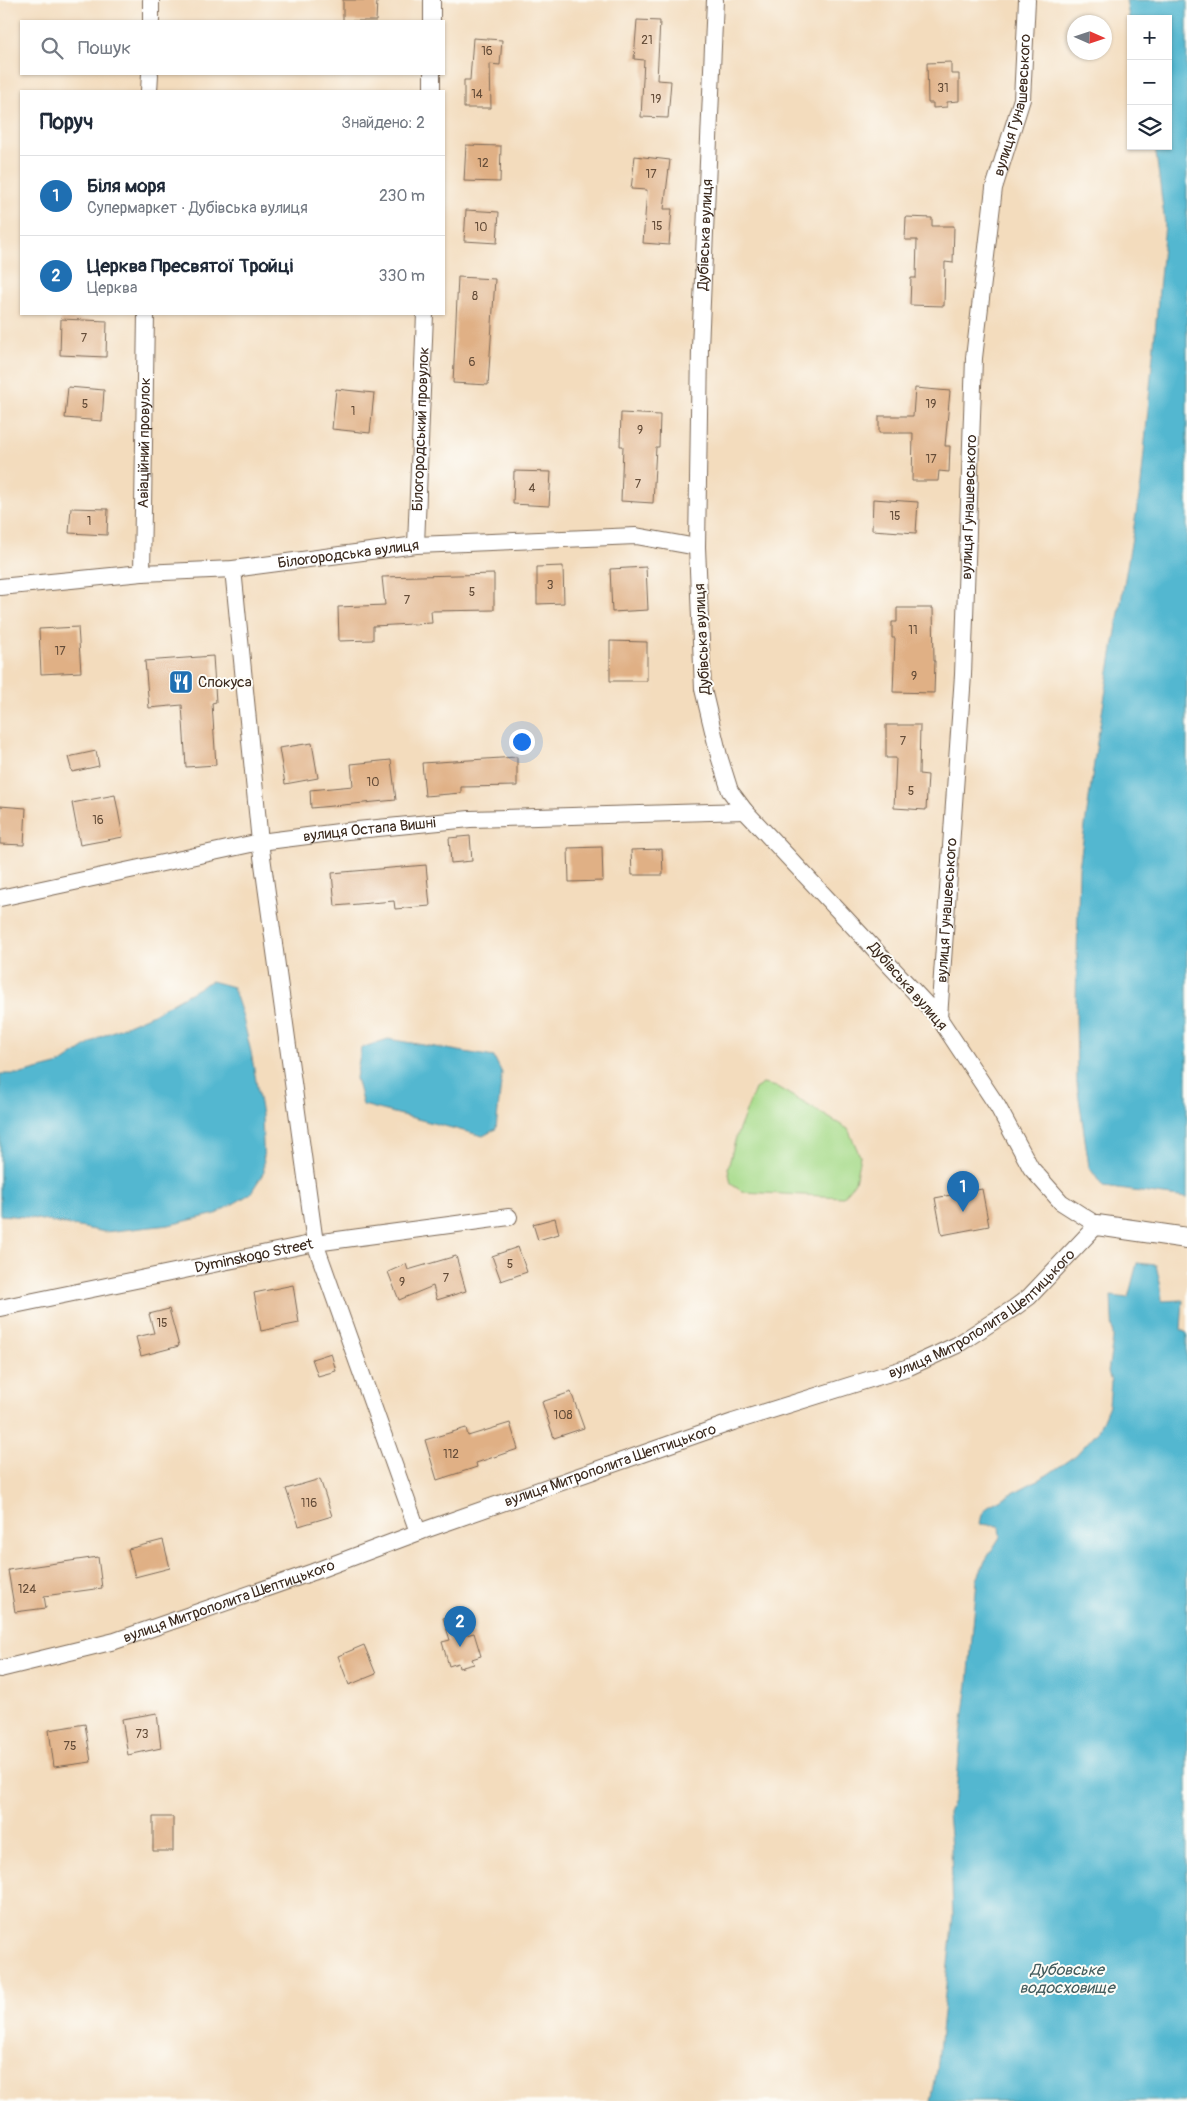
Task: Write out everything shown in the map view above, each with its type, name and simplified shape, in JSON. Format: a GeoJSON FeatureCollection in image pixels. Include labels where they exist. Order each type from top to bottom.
{"type":"FeatureCollection","features":[{"type":"Feature","properties":{"kind":"street"},"geometry":{"type":"LineString","coordinates":[[150,20],[151,0]]}},
{"type":"Feature","properties":{"kind":"street"},"geometry":{"type":"LineString","coordinates":[[432,0],[432,20]]}},
{"type":"Feature","properties":{"kind":"street","name":"Дубівська вулиця"},"geometry":{"type":"LineString","coordinates":[[715,0],[700,348],[697,547],[703,689],[719,756],[730,791],[745,811],[939,1018],[998,1107],[1031,1168],[1061,1202],[1097,1225]]}},
{"type":"Feature","properties":{"kind":"street","name":"вулиця Гунашевського"},"geometry":{"type":"LineString","coordinates":[[939,1018],[963,675],[974,358],[994,188],[1022,99],[1027,0]]}},
{"type":"Feature","properties":{"kind":"street"},"geometry":{"type":"LineString","coordinates":[[149,90],[150,75]]}},
{"type":"Feature","properties":{"kind":"street"},"geometry":{"type":"LineString","coordinates":[[432,75],[432,90]]}},
{"type":"Feature","properties":{"kind":"street","name":"Авіаційний провулок"},"geometry":{"type":"LineString","coordinates":[[142,573],[146,315]]}},
{"type":"Feature","properties":{"kind":"street","name":"Білогородський провулок"},"geometry":{"type":"LineString","coordinates":[[416,545],[425,315]]}},
{"type":"Feature","properties":{"kind":"street","name":"Білогородська вулиця"},"geometry":{"type":"LineString","coordinates":[[0,587],[142,573],[233,569],[416,545],[636,536],[697,547]]}},
{"type":"Feature","properties":{"kind":"street"},"geometry":{"type":"LineString","coordinates":[[233,569],[260,842],[315,1243],[418,1532]]}},
{"type":"Feature","properties":{"kind":"street","name":"вулиця Остапа Вишні"},"geometry":{"type":"LineString","coordinates":[[0,898],[260,842],[470,819],[745,811]]}},
{"type":"Feature","properties":{"kind":"street","name":"Dyminskogo Street"},"geometry":{"type":"LineString","coordinates":[[0,1308],[315,1243],[509,1218]]}},
{"type":"Feature","properties":{"kind":"street"},"geometry":{"type":"LineString","coordinates":[[1097,1225],[1187,1238]]}},
{"type":"Feature","properties":{"kind":"street","name":"вулиця Митрополита Шептицького"},"geometry":{"type":"LineString","coordinates":[[0,1669],[115,1641],[313,1572],[418,1532],[733,1422],[909,1367],[957,1345],[1014,1308],[1097,1225]]}},
{"type":"Feature","properties":{"kind":"green space"},"geometry":{"type":"Polygon","coordinates":[[[763,1084],[777,1087],[848,1129],[860,1156],[855,1182],[843,1197],[743,1192],[731,1184],[728,1168],[736,1137],[755,1089],[763,1084]]]}},
{"type":"Feature","properties":{"kind":"water"},"geometry":{"type":"Polygon","coordinates":[[[1126,0],[1187,0],[1187,1198],[1103,1187],[1089,1167],[1077,1084],[1076,1003],[1079,868],[1097,742],[1141,485],[1165,224],[1156,150],[1172,150],[1172,15],[1129,15],[1126,0]]]}},
{"type":"Feature","properties":{"kind":"water"},"geometry":{"type":"Polygon","coordinates":[[[211,981],[233,987],[251,1052],[262,1115],[264,1172],[250,1194],[216,1214],[169,1225],[105,1232],[26,1217],[0,1215],[0,1074],[21,1074],[60,1064],[100,1037],[151,1015],[211,981]]]}},
{"type":"Feature","properties":{"kind":"water"},"geometry":{"type":"Polygon","coordinates":[[[388,1039],[494,1057],[502,1073],[496,1129],[483,1136],[363,1105],[356,1078],[361,1048],[388,1039]]]}},
{"type":"Feature","properties":{"kind":"water","name":"Дубовське водосховище"},"geometry":{"type":"Polygon","coordinates":[[[1137,1263],[1156,1265],[1162,1301],[1183,1300],[1181,1330],[1187,1333],[1187,2101],[931,2101],[937,2071],[953,1916],[948,1813],[956,1793],[977,1580],[985,1561],[1000,1537],[999,1526],[980,1524],[982,1514],[990,1505],[1047,1475],[1076,1455],[1098,1431],[1109,1405],[1111,1382],[1108,1372],[1113,1339],[1111,1296],[1128,1298],[1137,1263]]]}},
{"type":"Feature","properties":{"kind":"building"},"geometry":{"type":"Polygon","coordinates":[[[343,0],[377,0],[376,20],[343,20],[343,0]]]}},
{"type":"Feature","properties":{"kind":"building"},"geometry":{"type":"Polygon","coordinates":[[[637,20],[660,21],[657,80],[671,81],[668,118],[641,117],[644,60],[634,59],[637,20]]]}},
{"type":"Feature","properties":{"kind":"building"},"geometry":{"type":"Polygon","coordinates":[[[473,38],[502,40],[500,65],[490,64],[491,108],[464,108],[464,80],[470,80],[473,38]]]}},
{"type":"Feature","properties":{"kind":"building"},"geometry":{"type":"Polygon","coordinates":[[[951,62],[951,74],[959,74],[959,101],[947,102],[947,107],[933,108],[933,103],[928,103],[927,63],[951,62]]]}},
{"type":"Feature","properties":{"kind":"building"},"geometry":{"type":"Polygon","coordinates":[[[466,145],[501,146],[500,182],[464,181],[466,145]]]}},
{"type":"Feature","properties":{"kind":"building"},"geometry":{"type":"Polygon","coordinates":[[[635,156],[670,160],[664,209],[672,209],[669,245],[643,243],[647,190],[631,189],[635,156]]]}},
{"type":"Feature","properties":{"kind":"building"},"geometry":{"type":"Polygon","coordinates":[[[466,210],[499,212],[497,243],[464,241],[466,210]]]}},
{"type":"Feature","properties":{"kind":"building"},"geometry":{"type":"Polygon","coordinates":[[[906,217],[932,218],[932,226],[954,226],[953,263],[945,262],[944,306],[910,305],[911,278],[916,278],[917,240],[905,240],[906,217]]]}},
{"type":"Feature","properties":{"kind":"building"},"geometry":{"type":"Polygon","coordinates":[[[458,277],[495,279],[488,385],[453,383],[458,277]]]}},
{"type":"Feature","properties":{"kind":"building"},"geometry":{"type":"Polygon","coordinates":[[[61,319],[107,321],[106,357],[60,355],[61,319]]]}},
{"type":"Feature","properties":{"kind":"building"},"geometry":{"type":"Polygon","coordinates":[[[68,387],[104,390],[102,421],[65,418],[68,387]]]}},
{"type":"Feature","properties":{"kind":"building"},"geometry":{"type":"Polygon","coordinates":[[[915,388],[950,391],[945,446],[950,446],[949,472],[939,471],[938,481],[912,481],[913,433],[879,433],[879,416],[913,416],[915,388]]]}},
{"type":"Feature","properties":{"kind":"building"},"geometry":{"type":"Polygon","coordinates":[[[336,389],[374,393],[370,433],[332,429],[336,389]]]}},
{"type":"Feature","properties":{"kind":"building"},"geometry":{"type":"Polygon","coordinates":[[[621,413],[660,415],[659,447],[656,447],[653,503],[621,501],[623,446],[620,446],[621,413]]]}},
{"type":"Feature","properties":{"kind":"building"},"geometry":{"type":"Polygon","coordinates":[[[514,471],[551,472],[549,506],[513,504],[514,471]]]}},
{"type":"Feature","properties":{"kind":"building"},"geometry":{"type":"Polygon","coordinates":[[[873,499],[918,502],[916,533],[872,530],[873,499]]]}},
{"type":"Feature","properties":{"kind":"building"},"geometry":{"type":"Polygon","coordinates":[[[71,508],[108,509],[107,535],[69,533],[71,508]]]}},
{"type":"Feature","properties":{"kind":"building"},"geometry":{"type":"Polygon","coordinates":[[[563,566],[564,603],[537,604],[537,567],[563,566]]]}},
{"type":"Feature","properties":{"kind":"building"},"geometry":{"type":"Polygon","coordinates":[[[646,567],[648,610],[612,612],[610,569],[646,567]]]}},
{"type":"Feature","properties":{"kind":"building"},"geometry":{"type":"Polygon","coordinates":[[[494,574],[494,610],[431,611],[432,623],[373,626],[373,640],[339,641],[338,607],[385,605],[382,577],[494,574]]]}},
{"type":"Feature","properties":{"kind":"building"},"geometry":{"type":"Polygon","coordinates":[[[897,608],[933,608],[934,693],[893,692],[895,638],[892,638],[892,622],[897,622],[897,608]]]}},
{"type":"Feature","properties":{"kind":"building"},"geometry":{"type":"Polygon","coordinates":[[[78,627],[81,672],[41,674],[39,629],[78,627]]]}},
{"type":"Feature","properties":{"kind":"building"},"geometry":{"type":"Polygon","coordinates":[[[610,641],[647,642],[647,681],[610,681],[610,641]]]}},
{"type":"Feature","properties":{"kind":"building"},"geometry":{"type":"Polygon","coordinates":[[[213,656],[216,702],[212,703],[216,765],[186,767],[182,705],[149,708],[145,661],[213,656]]]}},
{"type":"Feature","properties":{"kind":"building"},"geometry":{"type":"Polygon","coordinates":[[[886,725],[920,725],[919,774],[928,775],[926,810],[894,808],[896,758],[886,758],[886,725]]]}},
{"type":"Feature","properties":{"kind":"building"},"geometry":{"type":"Polygon","coordinates":[[[312,743],[318,778],[285,784],[279,748],[312,743]]]}},
{"type":"Feature","properties":{"kind":"building"},"geometry":{"type":"Polygon","coordinates":[[[96,751],[99,766],[72,772],[68,757],[96,751]]]}},
{"type":"Feature","properties":{"kind":"building"},"geometry":{"type":"Polygon","coordinates":[[[517,757],[517,786],[461,787],[461,793],[425,796],[422,763],[517,757]]]}},
{"type":"Feature","properties":{"kind":"building"},"geometry":{"type":"Polygon","coordinates":[[[391,760],[396,800],[311,808],[310,790],[353,786],[351,764],[391,760]]]}},
{"type":"Feature","properties":{"kind":"building"},"geometry":{"type":"Polygon","coordinates":[[[115,795],[123,837],[80,845],[72,803],[115,795]]]}},
{"type":"Feature","properties":{"kind":"building"},"geometry":{"type":"Polygon","coordinates":[[[0,806],[26,808],[24,845],[0,844],[0,806]]]}},
{"type":"Feature","properties":{"kind":"building"},"geometry":{"type":"Polygon","coordinates":[[[470,836],[472,861],[451,863],[449,838],[470,836]]]}},
{"type":"Feature","properties":{"kind":"building"},"geometry":{"type":"Polygon","coordinates":[[[602,847],[603,881],[569,882],[568,848],[602,847]]]}},
{"type":"Feature","properties":{"kind":"building"},"geometry":{"type":"Polygon","coordinates":[[[662,849],[663,875],[632,875],[631,850],[662,849]]]}},
{"type":"Feature","properties":{"kind":"building"},"geometry":{"type":"Polygon","coordinates":[[[426,865],[430,906],[395,909],[394,901],[335,906],[332,873],[426,865]]]}},
{"type":"Feature","properties":{"kind":"building"},"geometry":{"type":"Polygon","coordinates":[[[982,1189],[989,1226],[942,1235],[935,1198],[982,1189]]]}},
{"type":"Feature","properties":{"kind":"building"},"geometry":{"type":"Polygon","coordinates":[[[555,1218],[559,1234],[538,1240],[533,1224],[555,1218]]]}},
{"type":"Feature","properties":{"kind":"building"},"geometry":{"type":"Polygon","coordinates":[[[518,1247],[527,1272],[501,1281],[492,1256],[518,1247]]]}},
{"type":"Feature","properties":{"kind":"building"},"geometry":{"type":"Polygon","coordinates":[[[456,1256],[466,1291],[437,1300],[433,1286],[399,1300],[388,1272],[406,1264],[408,1270],[456,1256]]]}},
{"type":"Feature","properties":{"kind":"building"},"geometry":{"type":"Polygon","coordinates":[[[293,1285],[299,1323],[261,1331],[254,1293],[293,1285]]]}},
{"type":"Feature","properties":{"kind":"building"},"geometry":{"type":"Polygon","coordinates":[[[169,1309],[179,1346],[141,1356],[136,1337],[154,1333],[149,1314],[169,1309]]]}},
{"type":"Feature","properties":{"kind":"building"},"geometry":{"type":"Polygon","coordinates":[[[331,1353],[336,1371],[318,1376],[312,1359],[331,1353]]]}},
{"type":"Feature","properties":{"kind":"building"},"geometry":{"type":"Polygon","coordinates":[[[571,1392],[584,1428],[554,1438],[542,1402],[571,1392]]]}},
{"type":"Feature","properties":{"kind":"building"},"geometry":{"type":"Polygon","coordinates":[[[510,1423],[518,1449],[476,1463],[477,1467],[437,1480],[425,1440],[466,1428],[468,1436],[510,1423]]]}},
{"type":"Feature","properties":{"kind":"building"},"geometry":{"type":"Polygon","coordinates":[[[320,1479],[332,1516],[299,1526],[286,1489],[320,1479]]]}},
{"type":"Feature","properties":{"kind":"building"},"geometry":{"type":"Polygon","coordinates":[[[163,1540],[170,1568],[135,1577],[128,1549],[163,1540]]]}},
{"type":"Feature","properties":{"kind":"building"},"geometry":{"type":"Polygon","coordinates":[[[98,1557],[102,1588],[44,1596],[46,1608],[15,1612],[8,1570],[98,1557]]]}},
{"type":"Feature","properties":{"kind":"building"},"geometry":{"type":"Polygon","coordinates":[[[459,1614],[466,1635],[474,1633],[481,1656],[472,1659],[474,1664],[459,1668],[458,1663],[449,1666],[442,1642],[450,1640],[443,1618],[459,1614]]]}},
{"type":"Feature","properties":{"kind":"building"},"geometry":{"type":"Polygon","coordinates":[[[364,1645],[376,1674],[349,1685],[338,1656],[364,1645]]]}},
{"type":"Feature","properties":{"kind":"building"},"geometry":{"type":"Polygon","coordinates":[[[157,1713],[161,1748],[128,1755],[122,1719],[157,1713]]]}},
{"type":"Feature","properties":{"kind":"building"},"geometry":{"type":"Polygon","coordinates":[[[85,1724],[91,1762],[54,1767],[49,1730],[85,1724]]]}},
{"type":"Feature","properties":{"kind":"building"},"geometry":{"type":"Polygon","coordinates":[[[153,1817],[173,1817],[173,1851],[153,1851],[153,1817]]]}},
{"type":"Feature","properties":{"kind":"place","name":"Спокуса"},"geometry":{"type":"Point","coordinates":[181,682]}},
{"type":"Feature","properties":{"kind":"place","name":"Біля моря"},"geometry":{"type":"Point","coordinates":[963,1212]}},
{"type":"Feature","properties":{"kind":"place","name":"Церква Пресвятої Тройці"},"geometry":{"type":"Point","coordinates":[460,1647]}}]}
